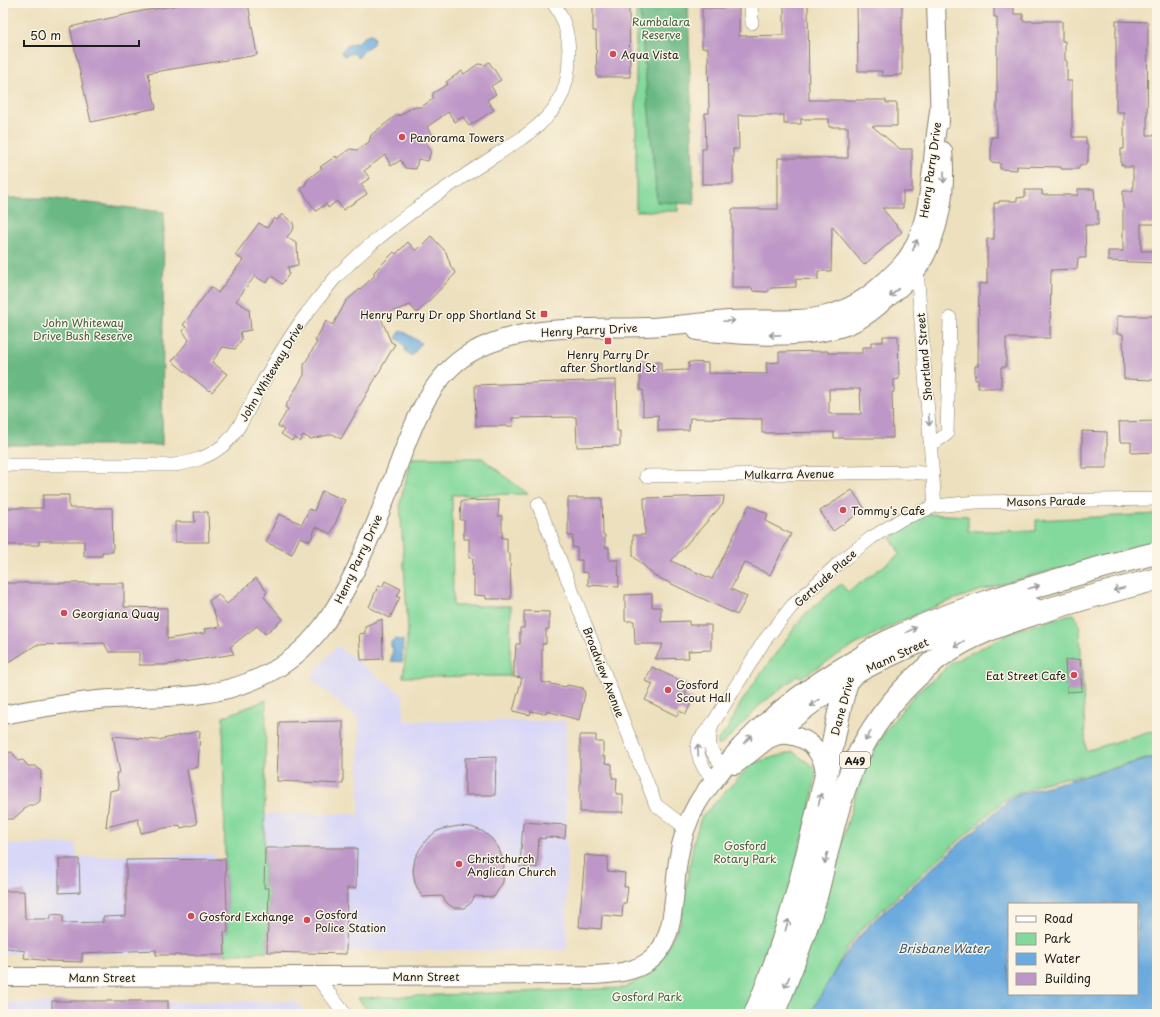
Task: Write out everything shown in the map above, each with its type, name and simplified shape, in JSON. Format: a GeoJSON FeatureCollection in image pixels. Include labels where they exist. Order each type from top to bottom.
{"type":"FeatureCollection","features":[{"type":"Feature","properties":{"kind":"highway","name":"Dane Drive"},"geometry":{"type":"LineString","coordinates":[[755,1014],[776,963],[797,892],[826,777],[835,728],[847,681],[857,662],[876,647],[929,622],[967,607],[1130,559],[1157,553]]}},
{"type":"Feature","properties":{"kind":"highway","name":"A49"},"geometry":{"type":"LineString","coordinates":[[773,1014],[803,937],[816,898],[838,811],[851,769],[868,736],[880,718],[911,682],[940,656],[971,638],[1002,625],[1060,605],[1157,579]]}},
{"type":"Feature","properties":{"kind":"main road","name":"Henry Parry Drive"},"geometry":{"type":"LineString","coordinates":[[648,327],[726,334],[770,335],[816,333],[838,329],[858,320],[876,308],[895,292],[917,269],[930,244],[937,224],[942,200],[944,179],[939,111],[936,3]]}},
{"type":"Feature","properties":{"kind":"main road","name":"Henry Parry Drive"},"geometry":{"type":"LineString","coordinates":[[3,715],[57,705],[98,700],[205,695],[244,684],[276,669],[306,646],[318,632],[339,602],[382,508],[408,435],[416,418],[436,385],[458,361],[471,353],[504,339],[565,329],[648,327],[730,320],[790,320],[816,318],[837,313],[856,304],[897,271],[912,251],[922,227],[929,193],[939,111]]}},
{"type":"Feature","properties":{"kind":"main road","name":"Mann Street"},"geometry":{"type":"LineString","coordinates":[[721,774],[771,738],[801,713],[847,681],[872,666],[915,646],[990,616],[1014,610],[1060,605]]}},
{"type":"Feature","properties":{"kind":"main road","name":"Mann Street"},"geometry":{"type":"LineString","coordinates":[[3,977],[594,975],[614,974],[634,969],[652,958],[665,939],[669,928],[678,860],[686,828],[696,804],[721,774],[734,754],[749,738],[804,691],[830,673],[876,647]]}},
{"type":"Feature","properties":{"kind":"main road"},"geometry":{"type":"LineString","coordinates":[[771,738],[778,735],[789,735],[803,739],[810,743],[821,757],[826,777]]}},
{"type":"Feature","properties":{"kind":"street","name":"John Whiteway Drive"},"geometry":{"type":"LineString","coordinates":[[3,465],[174,465],[207,457],[223,446],[235,432],[282,349],[335,279],[360,253],[423,203],[536,128],[552,111],[563,94],[568,72],[569,50],[565,27],[553,3]]}},
{"type":"Feature","properties":{"kind":"street"},"geometry":{"type":"LineString","coordinates":[[751,3],[752,23]]}},
{"type":"Feature","properties":{"kind":"street","name":"Shortland Street"},"geometry":{"type":"LineString","coordinates":[[917,269],[932,445],[935,506]]}},
{"type":"Feature","properties":{"kind":"street","name":"Shortland Street"},"geometry":{"type":"LineString","coordinates":[[932,445],[947,434],[950,318]]}},
{"type":"Feature","properties":{"kind":"street","name":"Mulkarra Avenue"},"geometry":{"type":"LineString","coordinates":[[646,476],[911,472],[933,474]]}},
{"type":"Feature","properties":{"kind":"street","name":"Masons Parade"},"geometry":{"type":"LineString","coordinates":[[935,506],[976,502],[1157,499]]}},
{"type":"Feature","properties":{"kind":"street","name":"Broadview Avenue"},"geometry":{"type":"LineString","coordinates":[[538,504],[656,805],[686,828]]}},
{"type":"Feature","properties":{"kind":"street","name":"Gertrude Place"},"geometry":{"type":"LineString","coordinates":[[721,774],[703,766],[697,749],[700,740],[715,720],[764,641],[792,606],[840,562],[871,538],[902,519],[935,506]]}},
{"type":"Feature","properties":{"kind":"street"},"geometry":{"type":"LineString","coordinates":[[316,976],[345,1014]]}},
{"type":"Feature","properties":{"kind":"shaded area"},"geometry":{"type":"Polygon","coordinates":[[[337,646],[403,695],[404,721],[566,721],[567,950],[266,952],[265,814],[359,814],[359,721],[310,677],[337,646]]]}},
{"type":"Feature","properties":{"kind":"shaded area"},"geometry":{"type":"Polygon","coordinates":[[[76,844],[77,857],[214,854],[214,953],[3,954],[3,845],[76,844]]]}},
{"type":"Feature","properties":{"kind":"shaded area"},"geometry":{"type":"Polygon","coordinates":[[[296,1001],[307,1014],[3,1014],[3,1003],[296,1001]]]}},
{"type":"Feature","properties":{"kind":"green space","name":"Rumbalara Reserve"},"geometry":{"type":"Polygon","coordinates":[[[636,3],[686,3],[678,211],[636,211],[636,3]]]}},
{"type":"Feature","properties":{"kind":"green space","name":"Rumbalara Reserve"},"geometry":{"type":"Polygon","coordinates":[[[639,3],[688,3],[694,204],[657,202],[639,3]]]}},
{"type":"Feature","properties":{"kind":"green space","name":"John Whiteway Drive Bush Reserve"},"geometry":{"type":"Polygon","coordinates":[[[3,198],[47,198],[164,212],[162,445],[3,445],[3,198]]]}},
{"type":"Feature","properties":{"kind":"green space"},"geometry":{"type":"Polygon","coordinates":[[[412,458],[482,458],[527,494],[452,495],[453,606],[511,606],[510,676],[403,677],[408,629],[400,503],[412,458]]]}},
{"type":"Feature","properties":{"kind":"green space"},"geometry":{"type":"Polygon","coordinates":[[[927,514],[968,516],[968,531],[1036,531],[1036,520],[1157,514],[1157,544],[1001,584],[910,617],[855,645],[802,677],[797,676],[760,705],[725,742],[717,745],[718,739],[727,730],[741,703],[757,679],[804,615],[841,584],[848,592],[900,554],[891,538],[927,514]]]}},
{"type":"Feature","properties":{"kind":"green space"},"geometry":{"type":"Polygon","coordinates":[[[1074,614],[1078,620],[1080,630],[1086,751],[1147,732],[1157,731],[1157,756],[1087,775],[1064,778],[1040,784],[1002,802],[861,929],[846,950],[811,1014],[782,1014],[824,904],[858,787],[867,764],[886,730],[914,695],[951,663],[1014,631],[1074,614]]]}},
{"type":"Feature","properties":{"kind":"green space"},"geometry":{"type":"Polygon","coordinates":[[[266,700],[264,887],[269,888],[267,952],[225,955],[224,932],[228,932],[225,859],[223,717],[266,700]]]}},
{"type":"Feature","properties":{"kind":"green space","name":"Gosford Rotary Park"},"geometry":{"type":"Polygon","coordinates":[[[793,752],[817,769],[810,811],[768,964],[746,1014],[370,1014],[358,998],[625,988],[656,970],[680,923],[694,840],[701,818],[753,763],[793,752]]]}},
{"type":"Feature","properties":{"kind":"water"},"geometry":{"type":"Polygon","coordinates":[[[372,34],[374,37],[373,44],[365,49],[358,58],[353,53],[344,56],[341,52],[347,46],[372,34]]]}},
{"type":"Feature","properties":{"kind":"water"},"geometry":{"type":"Polygon","coordinates":[[[401,330],[421,343],[412,356],[406,352],[403,344],[396,338],[401,330]]]}},
{"type":"Feature","properties":{"kind":"water"},"geometry":{"type":"Polygon","coordinates":[[[394,639],[403,640],[402,662],[391,661],[393,649],[391,642],[394,639]]]}},
{"type":"Feature","properties":{"kind":"water","name":"Brisbane Water"},"geometry":{"type":"Polygon","coordinates":[[[1157,757],[1157,1014],[810,1014],[831,978],[862,932],[1015,796],[1032,790],[1157,757]]]}},
{"type":"Feature","properties":{"kind":"building"},"geometry":{"type":"Polygon","coordinates":[[[191,3],[248,3],[257,55],[148,73],[156,108],[91,122],[70,27],[142,11],[191,3]]]}},
{"type":"Feature","properties":{"kind":"building","name":"Aqua Vista"},"geometry":{"type":"Polygon","coordinates":[[[593,3],[629,3],[630,77],[597,77],[596,31],[593,31],[593,3]]]}},
{"type":"Feature","properties":{"kind":"building"},"geometry":{"type":"Polygon","coordinates":[[[784,3],[808,3],[809,100],[886,100],[886,103],[897,103],[897,126],[872,126],[900,149],[912,149],[912,192],[903,192],[903,208],[882,208],[902,232],[864,265],[832,226],[831,271],[818,271],[818,280],[796,279],[796,287],[771,288],[767,292],[753,291],[752,288],[732,288],[732,209],[778,209],[778,158],[848,158],[848,127],[829,127],[829,119],[801,119],[801,124],[784,124],[784,115],[738,115],[739,149],[733,149],[733,184],[702,184],[702,149],[706,149],[705,113],[709,113],[708,48],[702,48],[702,8],[739,8],[739,36],[784,35],[784,3]]]}},
{"type":"Feature","properties":{"kind":"building"},"geometry":{"type":"Polygon","coordinates":[[[857,3],[902,3],[902,75],[882,76],[882,71],[858,71],[857,3]]]}},
{"type":"Feature","properties":{"kind":"building"},"geometry":{"type":"Polygon","coordinates":[[[994,3],[1012,3],[1012,5],[1014,5],[1014,14],[1023,14],[1023,21],[1062,21],[1062,41],[1065,41],[1065,60],[1067,61],[1067,81],[1072,81],[1072,137],[1086,137],[1086,145],[1088,145],[1088,162],[1086,162],[1086,165],[1079,165],[1079,169],[1017,166],[1017,170],[1000,169],[1000,163],[991,162],[991,137],[997,137],[997,17],[994,17],[994,3]]]}},
{"type":"Feature","properties":{"kind":"building"},"geometry":{"type":"Polygon","coordinates":[[[1116,21],[1148,22],[1147,135],[1157,135],[1157,224],[1141,224],[1141,251],[1157,251],[1157,263],[1108,261],[1108,251],[1123,251],[1123,191],[1133,191],[1133,167],[1124,167],[1124,165],[1121,165],[1121,149],[1124,149],[1124,112],[1116,112],[1116,21]]]}},
{"type":"Feature","properties":{"kind":"building","name":"Panorama Towers"},"geometry":{"type":"Polygon","coordinates":[[[489,62],[501,80],[491,86],[496,94],[487,100],[494,110],[469,126],[463,117],[455,122],[448,112],[427,127],[434,138],[426,143],[431,151],[428,161],[418,159],[416,169],[405,168],[401,160],[391,166],[385,155],[364,171],[370,178],[361,184],[367,194],[343,210],[337,201],[328,208],[326,204],[316,211],[300,188],[306,184],[307,180],[322,168],[320,167],[336,156],[337,158],[350,149],[357,150],[369,142],[371,135],[398,114],[399,116],[413,107],[421,107],[433,99],[433,93],[448,84],[446,82],[462,71],[464,74],[478,64],[485,65],[489,62]]]}},
{"type":"Feature","properties":{"kind":"building"},"geometry":{"type":"Polygon","coordinates":[[[1078,189],[1094,189],[1096,211],[1098,211],[1098,225],[1085,225],[1086,258],[1078,258],[1077,269],[1051,270],[1050,338],[1006,338],[1006,367],[1001,367],[1001,388],[978,388],[978,380],[975,380],[975,366],[978,366],[979,283],[987,284],[987,239],[994,239],[994,203],[999,203],[999,201],[1017,201],[1017,198],[1025,197],[1025,190],[1042,190],[1042,195],[1078,195],[1078,189]]]}},
{"type":"Feature","properties":{"kind":"building"},"geometry":{"type":"Polygon","coordinates":[[[282,214],[293,223],[294,228],[287,237],[297,244],[298,265],[288,267],[289,274],[282,284],[272,276],[266,283],[255,276],[236,301],[249,309],[251,330],[240,332],[242,339],[235,349],[223,347],[212,362],[227,374],[212,392],[210,390],[209,391],[172,361],[189,340],[183,331],[186,327],[183,325],[211,287],[218,293],[243,260],[235,255],[259,223],[267,228],[274,218],[277,220],[282,214]]]}},
{"type":"Feature","properties":{"kind":"building"},"geometry":{"type":"Polygon","coordinates":[[[431,236],[446,252],[451,267],[456,273],[417,313],[410,305],[380,316],[391,342],[395,344],[341,439],[333,434],[311,439],[303,435],[300,441],[294,437],[292,441],[281,434],[284,430],[278,426],[288,409],[285,407],[304,375],[304,365],[317,342],[315,341],[326,321],[333,325],[346,301],[375,275],[373,273],[394,252],[396,254],[408,242],[416,251],[431,236]]]}},
{"type":"Feature","properties":{"kind":"building"},"geometry":{"type":"Polygon","coordinates":[[[1117,316],[1157,316],[1157,375],[1154,375],[1154,380],[1124,379],[1123,334],[1117,334],[1117,316]]]}},
{"type":"Feature","properties":{"kind":"building"},"geometry":{"type":"Polygon","coordinates":[[[883,336],[898,336],[899,379],[894,380],[894,392],[892,392],[893,438],[834,438],[834,432],[762,433],[762,419],[690,418],[689,430],[658,431],[658,415],[643,416],[643,390],[640,390],[640,362],[661,362],[661,371],[688,370],[689,362],[708,363],[708,373],[767,374],[766,363],[779,362],[779,352],[828,351],[828,353],[862,353],[862,347],[871,347],[871,342],[883,342],[883,336]],[[829,389],[829,414],[861,414],[860,389],[829,389]]]}},
{"type":"Feature","properties":{"kind":"building"},"geometry":{"type":"Polygon","coordinates":[[[616,380],[617,431],[620,431],[620,446],[577,447],[576,417],[512,418],[513,426],[476,426],[475,385],[616,380]]]}},
{"type":"Feature","properties":{"kind":"building"},"geometry":{"type":"Polygon","coordinates":[[[1157,421],[1157,452],[1131,453],[1131,442],[1120,442],[1119,422],[1157,421]]]}},
{"type":"Feature","properties":{"kind":"building"},"geometry":{"type":"Polygon","coordinates":[[[1082,431],[1107,432],[1107,468],[1082,468],[1082,431]]]}},
{"type":"Feature","properties":{"kind":"building","name":"Tommy's Cafe"},"geometry":{"type":"Polygon","coordinates":[[[852,490],[865,509],[833,531],[820,511],[852,490]]]}},
{"type":"Feature","properties":{"kind":"building"},"geometry":{"type":"Polygon","coordinates":[[[322,491],[345,500],[331,534],[316,527],[310,541],[300,537],[292,554],[266,542],[279,514],[302,524],[309,509],[314,511],[322,491]]]}},
{"type":"Feature","properties":{"kind":"building"},"geometry":{"type":"Polygon","coordinates":[[[43,495],[69,495],[69,508],[112,508],[113,552],[102,552],[102,556],[84,556],[84,541],[39,541],[39,545],[3,545],[3,508],[43,508],[43,495]]]}},
{"type":"Feature","properties":{"kind":"building"},"geometry":{"type":"Polygon","coordinates":[[[724,496],[723,504],[671,561],[712,579],[749,505],[768,514],[765,521],[791,534],[770,575],[744,562],[731,589],[747,597],[737,615],[655,576],[633,556],[633,535],[645,535],[644,498],[724,496]]]}},
{"type":"Feature","properties":{"kind":"building"},"geometry":{"type":"Polygon","coordinates":[[[568,498],[602,498],[603,535],[605,535],[605,547],[609,547],[609,560],[618,560],[619,587],[588,585],[588,573],[582,572],[582,560],[577,560],[577,548],[572,547],[573,536],[568,536],[568,498]]]}},
{"type":"Feature","properties":{"kind":"building"},"geometry":{"type":"Polygon","coordinates":[[[499,500],[498,516],[502,516],[502,538],[507,538],[507,553],[510,553],[511,599],[486,599],[486,596],[474,595],[474,576],[472,576],[473,558],[469,558],[469,539],[464,539],[464,520],[460,520],[461,501],[499,500]]]}},
{"type":"Feature","properties":{"kind":"building"},"geometry":{"type":"Polygon","coordinates":[[[194,512],[208,512],[209,542],[175,542],[175,522],[195,522],[194,512]]]}},
{"type":"Feature","properties":{"kind":"building"},"geometry":{"type":"Polygon","coordinates":[[[256,578],[267,591],[264,597],[283,619],[265,634],[257,626],[230,647],[234,654],[165,665],[139,665],[139,652],[109,652],[104,643],[36,645],[3,666],[3,583],[124,583],[124,607],[167,608],[167,639],[205,633],[204,629],[220,627],[209,601],[218,594],[227,604],[256,578]]]}},
{"type":"Feature","properties":{"kind":"building"},"geometry":{"type":"Polygon","coordinates":[[[385,581],[401,589],[397,597],[400,597],[390,618],[369,607],[378,586],[382,587],[385,581]]]}},
{"type":"Feature","properties":{"kind":"building"},"geometry":{"type":"Polygon","coordinates":[[[652,594],[652,607],[661,607],[661,622],[689,621],[689,625],[711,625],[711,650],[688,651],[689,658],[655,659],[663,644],[635,644],[634,621],[625,621],[625,595],[652,594]]]}},
{"type":"Feature","properties":{"kind":"building"},"geometry":{"type":"Polygon","coordinates":[[[524,611],[549,612],[549,629],[546,629],[546,644],[542,644],[542,682],[566,687],[567,685],[583,688],[585,694],[579,720],[547,711],[546,714],[531,711],[530,715],[513,711],[522,678],[514,677],[514,660],[516,644],[520,644],[520,628],[524,628],[524,611]]]}},
{"type":"Feature","properties":{"kind":"building"},"geometry":{"type":"Polygon","coordinates":[[[382,619],[383,659],[361,660],[359,634],[365,633],[365,626],[382,619]]]}},
{"type":"Feature","properties":{"kind":"building","name":"Eat Street Cafe"},"geometry":{"type":"Polygon","coordinates":[[[1080,659],[1082,691],[1067,692],[1065,660],[1080,659]]]}},
{"type":"Feature","properties":{"kind":"building","name":"Gosford Scout Hall"},"geometry":{"type":"Polygon","coordinates":[[[652,667],[689,685],[685,695],[693,699],[686,714],[679,711],[677,716],[645,700],[653,684],[645,681],[652,667]]]}},
{"type":"Feature","properties":{"kind":"building"},"geometry":{"type":"Polygon","coordinates":[[[343,721],[343,784],[277,781],[279,722],[343,721]]]}},
{"type":"Feature","properties":{"kind":"building"},"geometry":{"type":"Polygon","coordinates":[[[200,731],[198,767],[187,770],[197,824],[181,828],[180,825],[141,833],[138,819],[106,827],[110,791],[119,789],[116,773],[120,773],[113,736],[158,740],[200,731]]]}},
{"type":"Feature","properties":{"kind":"building"},"geometry":{"type":"Polygon","coordinates":[[[580,735],[596,735],[596,742],[603,742],[603,757],[606,757],[605,763],[612,764],[612,778],[617,778],[616,794],[623,794],[623,812],[580,812],[580,735]]]}},
{"type":"Feature","properties":{"kind":"building"},"geometry":{"type":"Polygon","coordinates":[[[12,752],[18,761],[23,760],[28,766],[36,766],[41,771],[40,801],[35,805],[29,805],[13,819],[3,819],[3,753],[12,752]]]}},
{"type":"Feature","properties":{"kind":"building"},"geometry":{"type":"Polygon","coordinates":[[[496,757],[495,795],[465,795],[465,758],[496,757]]]}},
{"type":"Feature","properties":{"kind":"building"},"geometry":{"type":"Polygon","coordinates":[[[523,822],[566,825],[565,838],[539,838],[537,868],[520,867],[523,822]]]}},
{"type":"Feature","properties":{"kind":"building","name":"Christchurch Anglican Church"},"geometry":{"type":"Polygon","coordinates":[[[459,826],[471,827],[482,831],[491,838],[498,847],[504,862],[503,882],[494,897],[475,896],[471,903],[464,908],[454,908],[447,903],[442,896],[422,897],[415,883],[413,871],[415,858],[427,839],[437,831],[459,826]]]}},
{"type":"Feature","properties":{"kind":"building","name":"Gosford Police Station"},"geometry":{"type":"Polygon","coordinates":[[[265,848],[357,848],[356,888],[347,888],[346,954],[267,952],[269,888],[264,888],[265,848]]]}},
{"type":"Feature","properties":{"kind":"building"},"geometry":{"type":"Polygon","coordinates":[[[585,855],[608,857],[607,871],[625,873],[624,887],[628,887],[626,903],[623,903],[622,917],[602,915],[601,929],[579,927],[585,855]]]}},
{"type":"Feature","properties":{"kind":"building"},"geometry":{"type":"Polygon","coordinates":[[[59,859],[79,859],[80,892],[59,893],[59,859]]]}},
{"type":"Feature","properties":{"kind":"building"},"geometry":{"type":"Polygon","coordinates":[[[225,859],[228,932],[224,932],[225,955],[156,955],[156,950],[82,953],[82,962],[50,961],[24,958],[25,951],[3,947],[3,891],[24,891],[25,919],[51,919],[51,914],[63,915],[63,923],[103,922],[103,917],[126,916],[126,860],[225,859]]]}},
{"type":"Feature","properties":{"kind":"building"},"geometry":{"type":"Polygon","coordinates":[[[52,1001],[168,1001],[168,1014],[52,1014],[52,1001]]]}},
{"type":"Feature","properties":{"kind":"place","name":"Aqua Vista"},"geometry":{"type":"Point","coordinates":[613,54]}},
{"type":"Feature","properties":{"kind":"place","name":"Panorama Towers"},"geometry":{"type":"Point","coordinates":[402,137]}},
{"type":"Feature","properties":{"kind":"place","name":"Henry Parry Dr opp Shortland St"},"geometry":{"type":"Point","coordinates":[544,314]}},
{"type":"Feature","properties":{"kind":"place","name":"Henry Parry Dr after Shortland St"},"geometry":{"type":"Point","coordinates":[608,341]}},
{"type":"Feature","properties":{"kind":"place","name":"Tommy's Cafe"},"geometry":{"type":"Point","coordinates":[843,510]}},
{"type":"Feature","properties":{"kind":"place","name":"Georgiana Quay"},"geometry":{"type":"Point","coordinates":[64,613]}},
{"type":"Feature","properties":{"kind":"place","name":"Eat Street Cafe"},"geometry":{"type":"Point","coordinates":[1074,675]}},
{"type":"Feature","properties":{"kind":"place","name":"Gosford Scout Hall"},"geometry":{"type":"Point","coordinates":[668,690]}},
{"type":"Feature","properties":{"kind":"place","name":"Christchurch Anglican Church"},"geometry":{"type":"Point","coordinates":[459,864]}},
{"type":"Feature","properties":{"kind":"place","name":"Gosford Exchange"},"geometry":{"type":"Point","coordinates":[191,916]}},
{"type":"Feature","properties":{"kind":"place","name":"Gosford Police Station"},"geometry":{"type":"Point","coordinates":[307,920]}},
{"type":"Feature","properties":{"kind":"park label","name":"Gosford Park"},"geometry":{"type":"Point","coordinates":[647,996]}}]}
